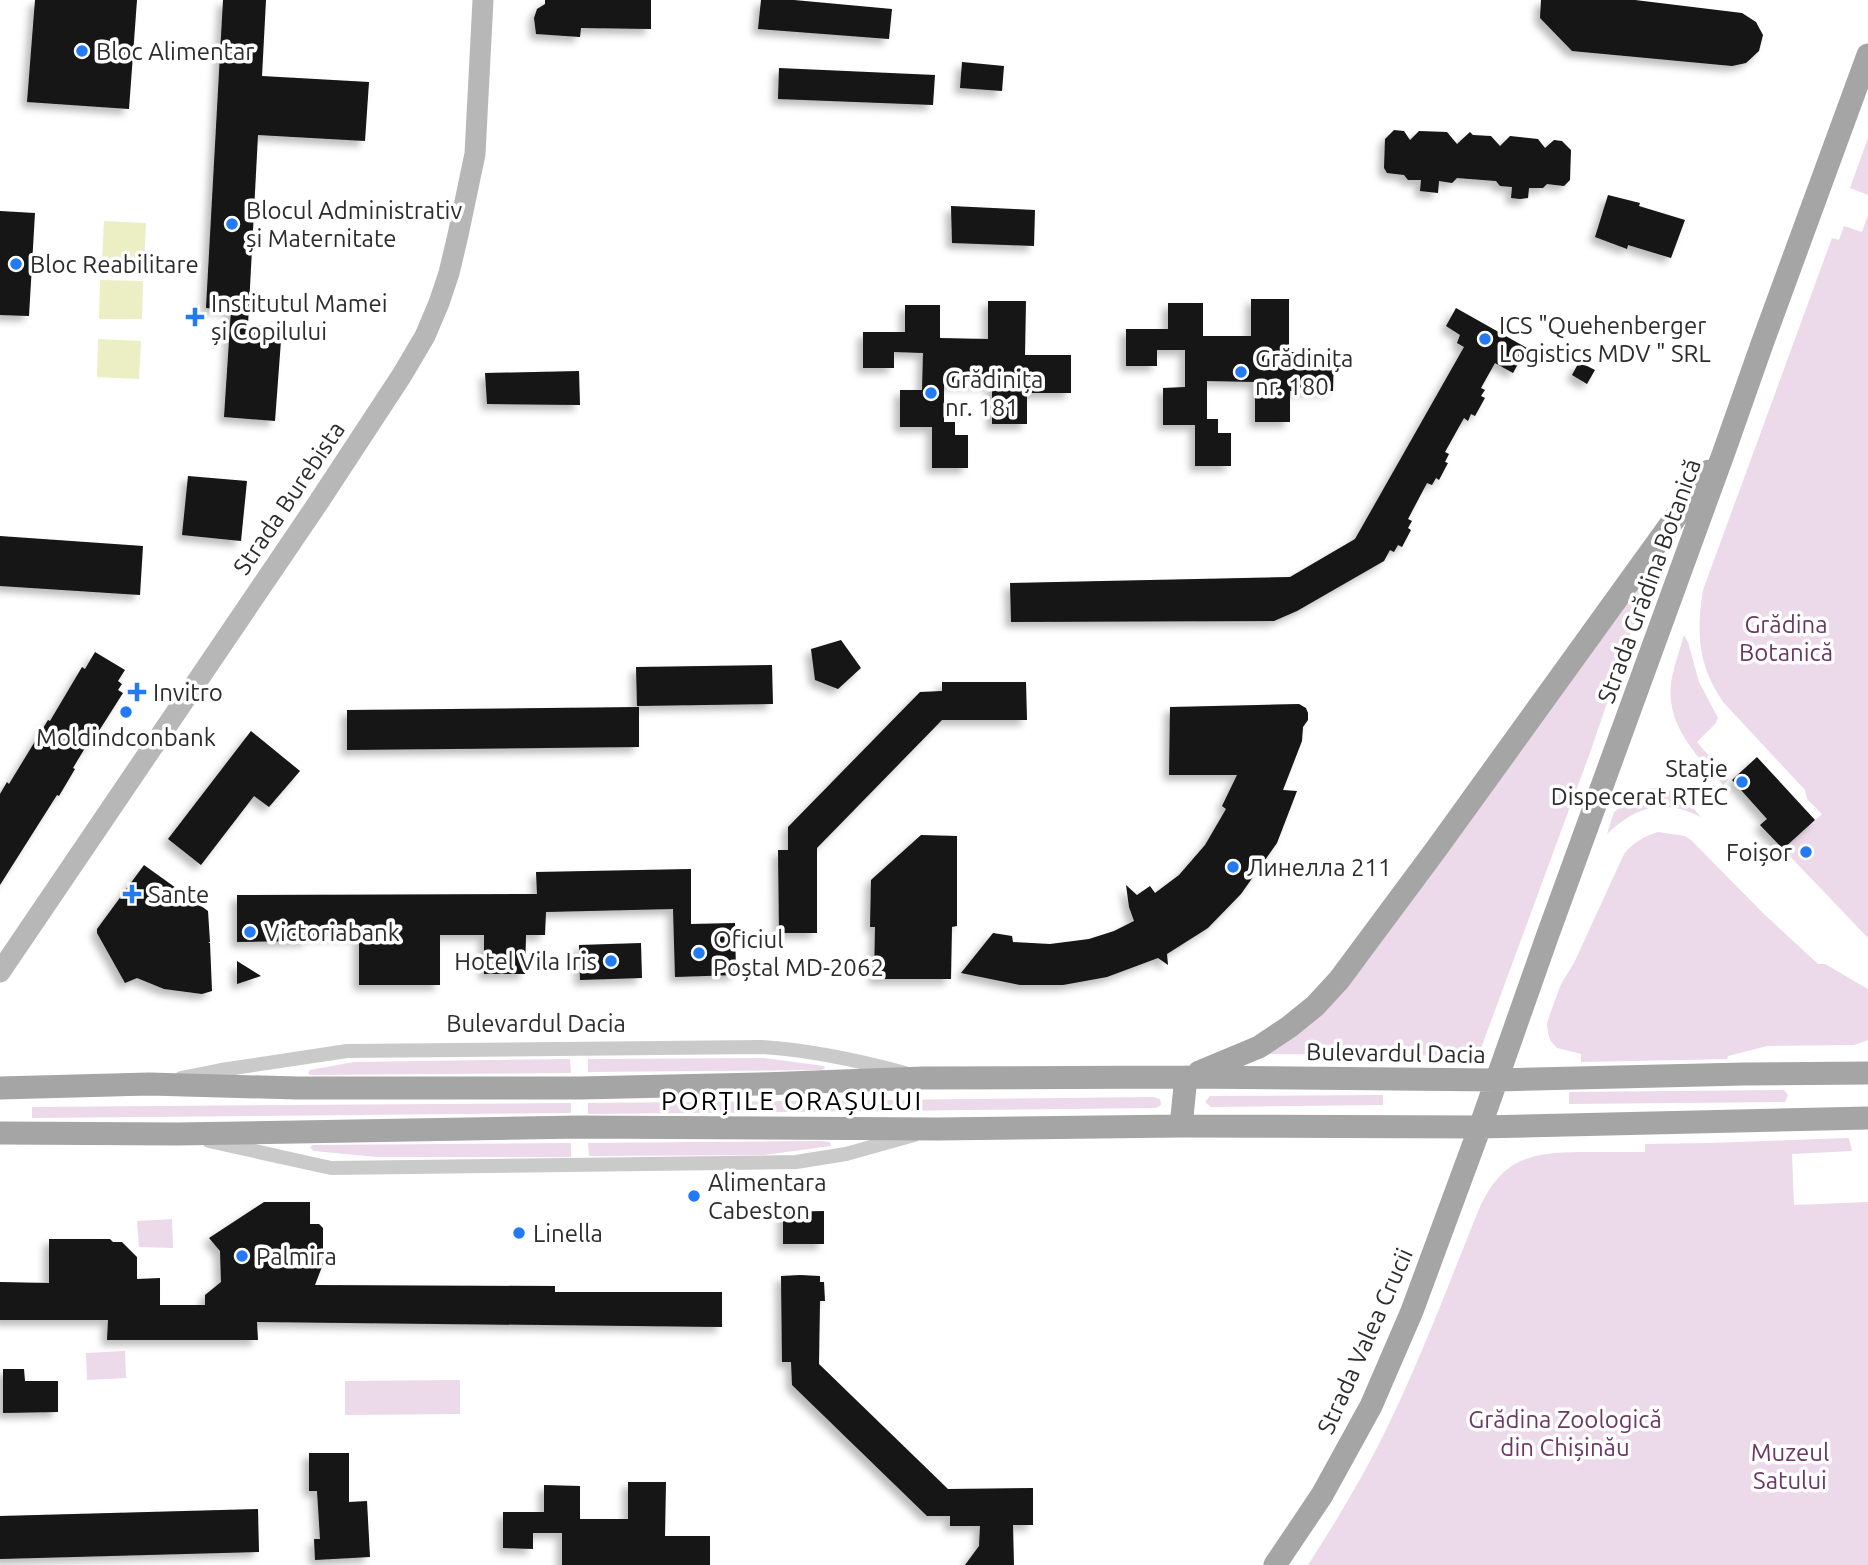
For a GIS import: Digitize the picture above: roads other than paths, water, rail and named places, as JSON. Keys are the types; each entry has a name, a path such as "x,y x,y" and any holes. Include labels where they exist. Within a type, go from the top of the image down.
{"main road":[{"name":"Strada Burebista","path":"0,972 318,503 397,383 425,335 449,273 475,154 482,0"},
{"name":"Strada Grădina Botanică","path":"1480,1126 1868,55"},
{"path":"1181,1126 1186,1077 1259,1047 1315,1006 1339,980 1725,449"},
{"name":"Bulevardul Dacia","path":"0,1088 149,1084 297,1088 580,1088 923,1078 1497,1080 1868,1073"},
{"path":"0,1133 177,1134 580,1126 938,1129 1480,1126 1868,1118"},
{"name":"Strada Valea Crucii","path":"1275,1565 1322,1495 1371,1406 1412,1311 1480,1126"}],"street":[{"name":"Bulevardul Dacia","path":"149,1084 220,1070 347,1051 592,1048 797,1049 855,1059 923,1078"},
{"path":"177,1134 331,1168 796,1162 846,1154 938,1129"}],"place":[{"name":"Bloc Alimentar","path":"82,51"},
{"name":"Blocul Administrativ și Maternitate","path":"232,224"},
{"name":"Bloc Reabilitare","path":"16,264"},
{"name":"Institutul Mamei și Copilului","path":"195,317"},
{"name":"ICS \"Quehenberger Logistics MDV \" SRL","path":"1485,339"},
{"name":"Grădinița nr. 180","path":"1241,372"},
{"name":"Grădinița nr. 181","path":"931,393"},
{"name":"Invitro","path":"137,692"},
{"name":"Moldindconbank","path":"126,712"},
{"name":"Stație Dispecerat RTEC","path":"1742,782"},
{"name":"Foișor","path":"1806,852"},
{"name":"Линелла 211","path":"1233,867"},
{"name":"Sante","path":"132,894"},
{"name":"Victoriabank","path":"250,932"},
{"name":"Oficiul Poștal MD-2062","path":"699,953"},
{"name":"Hotel Vila Iris","path":"611,961"},
{"name":"Alimentara Cabeston","path":"694,1196"},
{"name":"Linella","path":"519,1233"},
{"name":"Palmira","path":"242,1256"}],"district":[{"name":"PORȚILE ORAȘULUI","path":"792,1100"}],"park label":[{"name":"Grădina Botanică","path":"1786,638"},
{"name":"Grădina Zoologică din Chișinău","path":"1565,1433"},
{"name":"Muzeul Satului","path":"1790,1466"}]}
